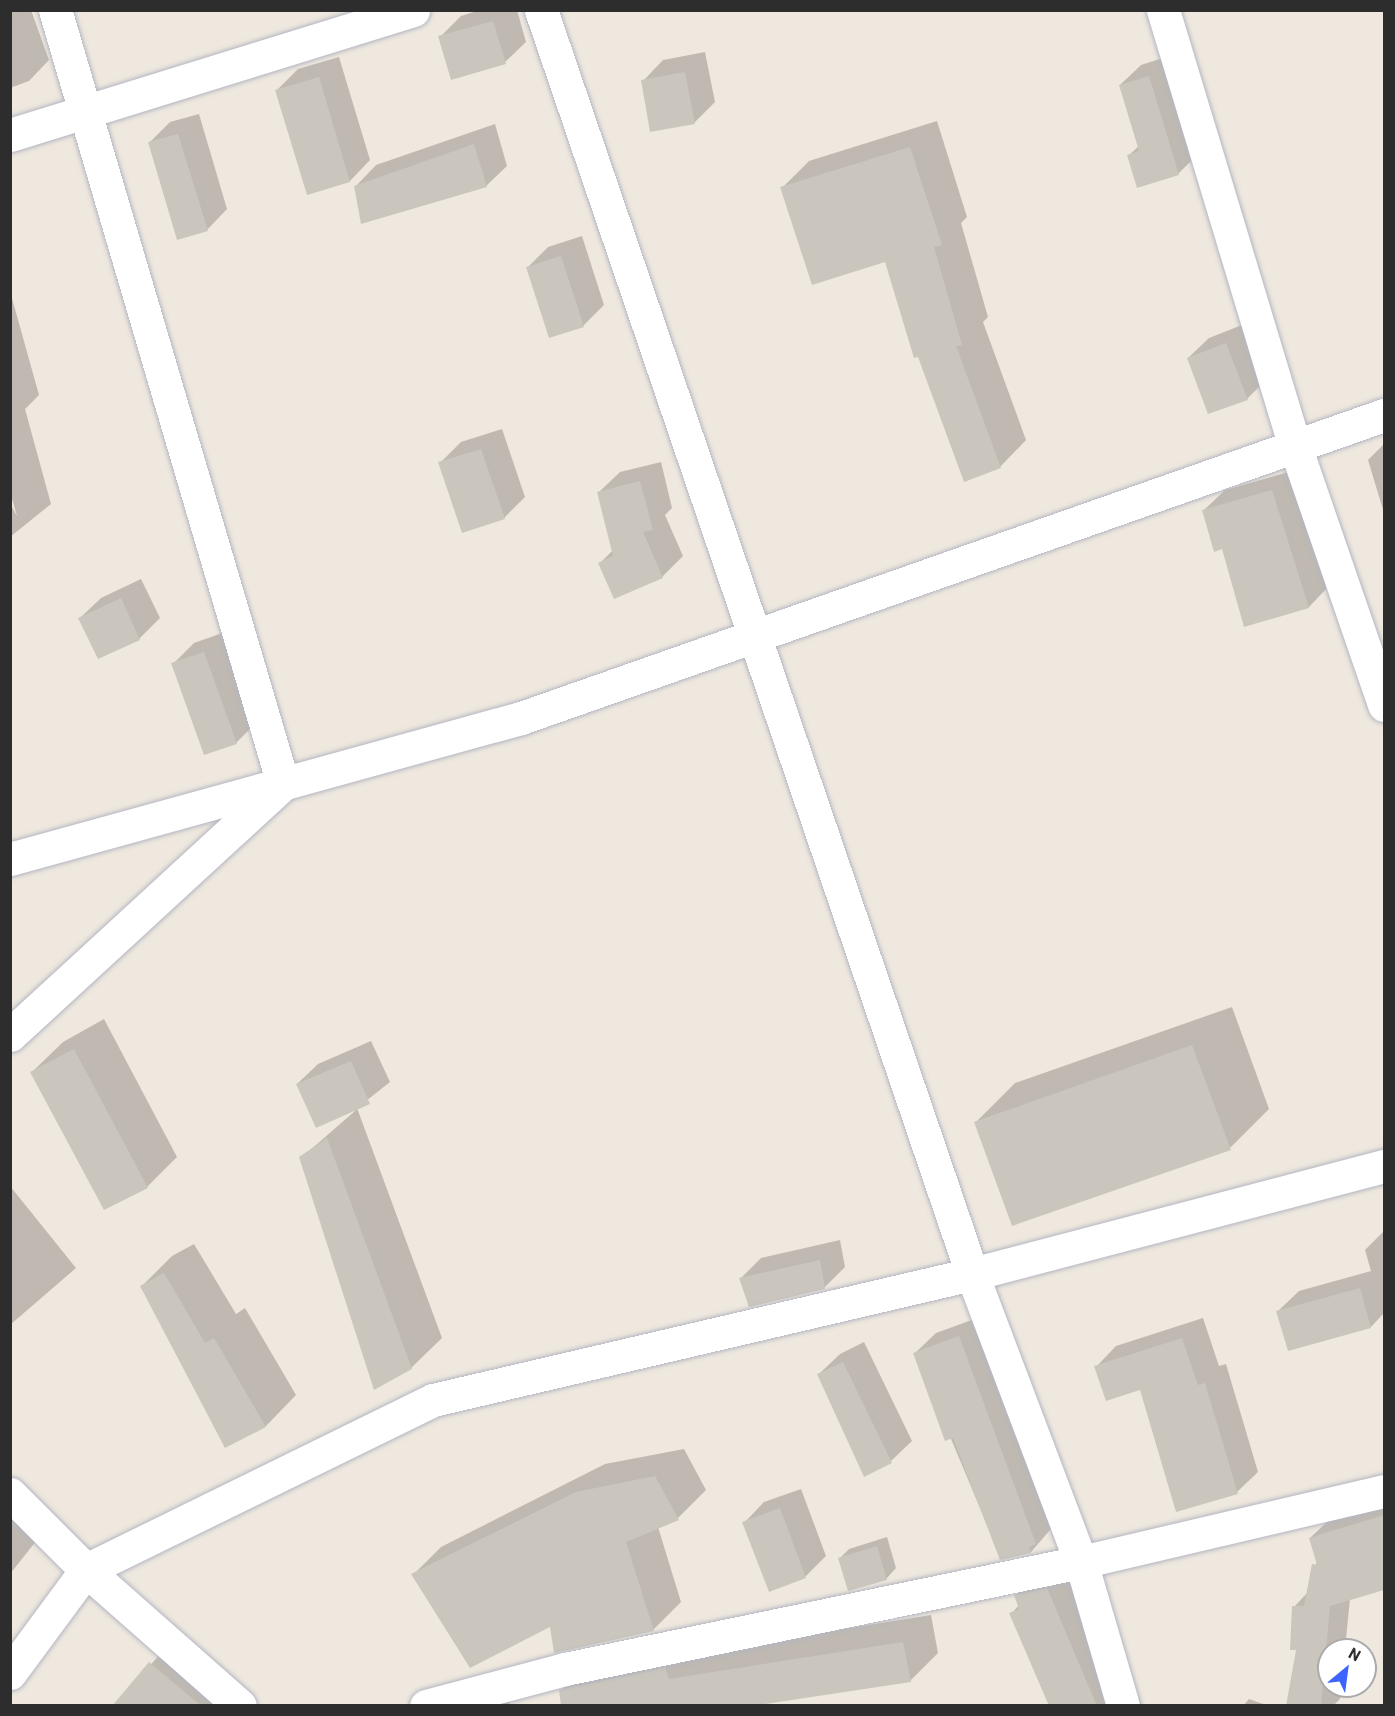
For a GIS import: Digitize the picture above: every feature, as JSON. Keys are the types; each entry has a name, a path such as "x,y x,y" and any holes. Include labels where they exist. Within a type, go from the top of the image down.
{"street":[{"path":"55,10 283,784"},
{"path":"10,135 413,10"},
{"path":"541,10 972,1274 1081,1562 1123,1706"},
{"path":"1162,10 1295,446 1384,705"},
{"path":"10,859 521,718 1384,415"},
{"path":"10,1035 283,784"},
{"path":"10,1673 86,1570 433,1400 972,1274 1384,1166"},
{"path":"426,1706 564,1669 1081,1562 1384,1491"},
{"path":"10,1494 86,1570 240,1706"}],"building":[{"path":"493,21 506,64 451,80 438,36"},
{"path":"685,72 695,124 650,132 641,80"},
{"path":"1149,76 1179,175 1137,188 1127,155 1139,151 1119,85"},
{"path":"319,77 350,182 307,195 275,90"},
{"path":"178,134 208,231 177,240 148,142"},
{"path":"474,144 487,187 361,224 354,186"},
{"path":"910,147 942,245 934,247 962,345 956,346 1001,468 964,482 918,357 914,358 885,262 812,285 780,187"},
{"path":"561,256 584,327 549,338 526,267"},
{"path":"1226,343 1248,400 1208,414 1187,358"},
{"path":"481,449 505,519 462,533 438,462"},
{"path":"640,481 653,530 643,532 663,578 614,599 598,563 613,556 597,492"},
{"path":"1272,490 1309,608 1244,627 1222,549 1214,552 1202,510"},
{"path":"121,598 140,640 98,659 78,618"},
{"path":"204,652 237,744 204,755 171,663"},
{"path":"1192,1045 1231,1150 1012,1226 974,1122"},
{"path":"74,1049 148,1188 104,1210 30,1072"},
{"path":"351,1061 370,1104 316,1128 296,1084"},
{"path":"327,1138 412,1369 374,1390 299,1157"},
{"path":"820,1260 825,1289 749,1307 739,1278"},
{"path":"164,1273 205,1343 214,1338 266,1427 225,1448 140,1286"},
{"path":"1360,1288 1371,1328 1288,1351 1276,1311"},
{"path":"959,1336 1036,1544 1029,1547 1031,1553 1000,1560 953,1438 945,1441 913,1353"},
{"path":"1182,1338 1198,1385 1205,1383 1238,1494 1176,1512 1140,1390 1106,1401 1094,1366"},
{"path":"843,1362 892,1463 864,1477 817,1374"},
{"path":"655,1476 679,1520 626,1542 654,1631 554,1653 550,1627 470,1668 411,1574 576,1492"},
{"path":"780,1508 806,1578 769,1592 742,1522"},
{"path":"1384,1515 1384,1590 1330,1606 1327,1638 1317,1638 1317,1698 1322,1698 1321,1706 1286,1706 1296,1650 1290,1650 1292,1606 1304,1606 1312,1564 1317,1565 1309,1538"},
{"path":"877,1546 887,1580 848,1591 838,1558"},
{"path":"1047,1588 1097,1706 1049,1706 1009,1613 1019,1609 1014,1595"},
{"path":"903,1642 911,1682 752,1706 561,1706 559,1690 665,1667 669,1679"},
{"path":"149,1662 201,1706 112,1706"}]}
